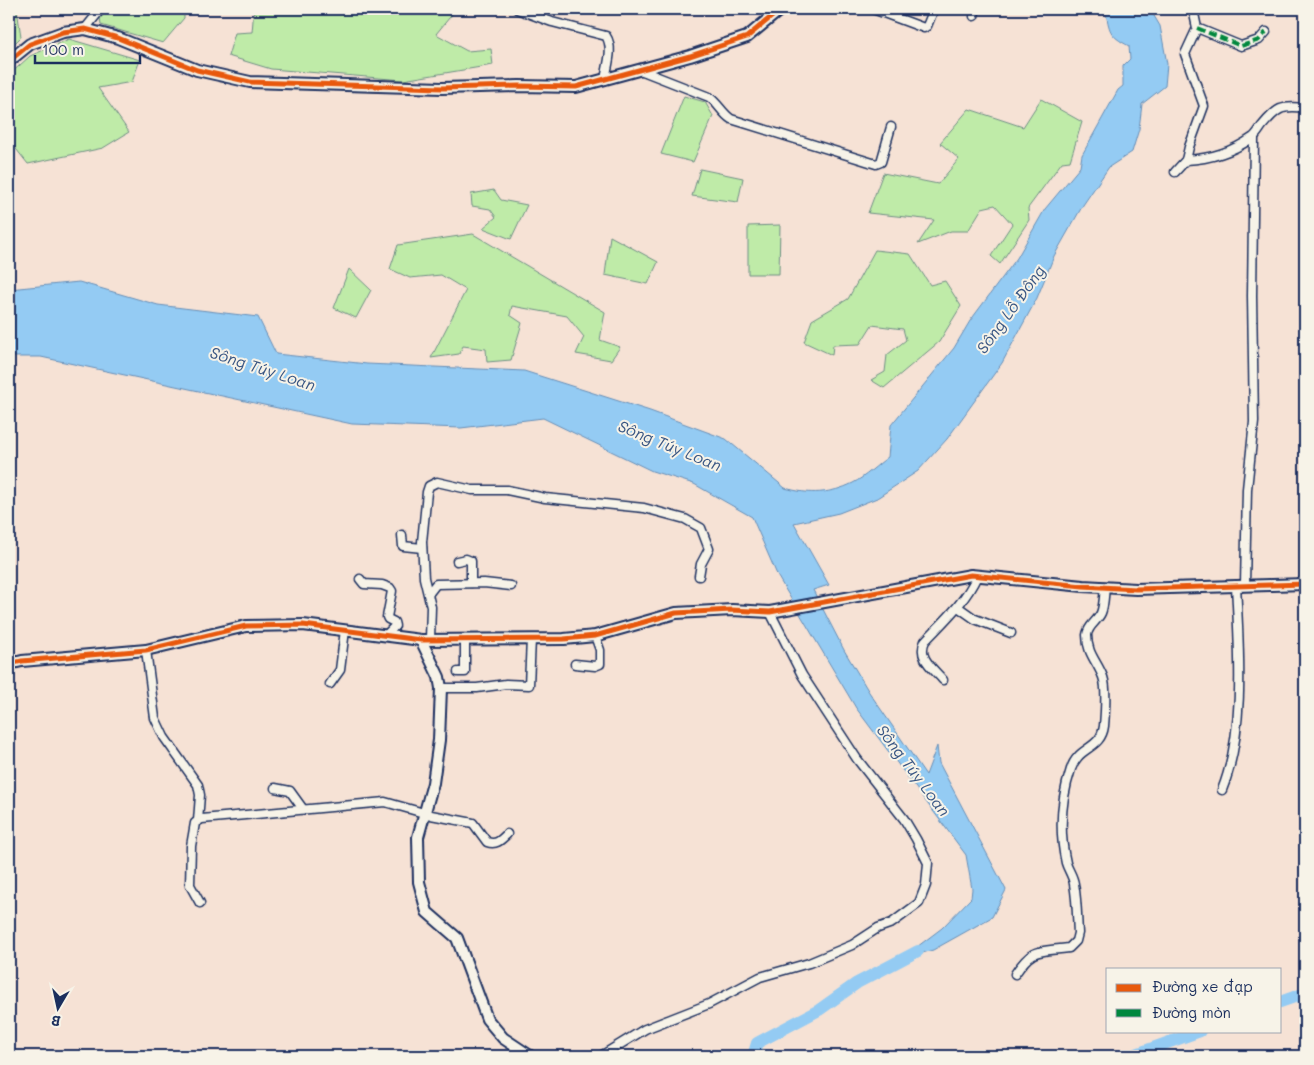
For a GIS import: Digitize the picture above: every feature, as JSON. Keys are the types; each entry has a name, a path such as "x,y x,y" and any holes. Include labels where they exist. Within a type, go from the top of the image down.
{"street":[{"path":"85,29 101,9"},
{"path":"517,9 552,22 606,36 610,42 610,54 605,80"},
{"path":"9,61 30,44 63,32 85,29 118,38 197,70 250,82 442,88 576,87 640,70 746,37 781,9"},
{"path":"877,10 924,28 928,24 934,9"},
{"path":"1176,172 1186,160 1204,106 1185,54 1197,28 1193,9"},
{"path":"1197,28 1242,46 1257,41 1266,32"},
{"path":"640,70 709,97 731,119 876,164 881,162 891,126"},
{"path":"1186,160 1215,156 1254,138 1280,108 1287,106 1305,108"},
{"path":"1222,790 1227,775 1237,714 1241,585 1247,489 1254,422 1252,296 1254,138"},
{"path":"530,1056 503,1038 487,1020 457,938 427,912 419,882 418,837 433,783 439,740 441,688 425,639 432,614 424,578 422,548 429,486 437,482 472,490 507,490 545,498 644,508 684,519 700,528 709,548 701,564 699,576"},
{"path":"402,534 403,546 422,548"},
{"path":"456,561 471,560 471,583"},
{"path":"9,664 22,661 146,650 246,626 303,625 425,639 564,639 595,636 676,613 732,610 770,612 971,575 1136,589 1305,584"},
{"path":"943,680 925,660 922,654 923,645 958,607 968,594 977,576"},
{"path":"360,579 364,584 382,585 390,588 392,591 387,618 394,622 395,626 386,635"},
{"path":"428,593 436,584 484,582 511,586"},
{"path":"1015,974 1032,953 1069,948 1076,941 1078,933 1074,884 1067,865 1061,830 1062,815 1068,782 1075,760 1081,752 1096,744 1103,732 1105,684 1090,654 1088,635 1090,627 1100,615 1105,587"},
{"path":"958,607 975,619 1011,633"},
{"path":"601,1056 645,1029 709,1004 760,977 809,963 852,945 878,928 892,923 919,903 926,885 928,863 916,839 904,819 856,759 802,675 770,612"},
{"path":"330,684 340,670 345,630"},
{"path":"575,664 602,666 600,650 595,636"},
{"path":"458,672 465,672 465,638"},
{"path":"441,688 477,688 506,684 529,685 531,639"},
{"path":"146,650 155,718 164,737 198,785 200,795 198,821 195,823 191,846 190,885 200,903"},
{"path":"275,788 290,791 303,809"},
{"path":"198,821 385,802 431,815 475,823 487,842 490,843 499,842 507,834"}],"green space":[{"path":"9,9 17,9 21,37 9,49"},
{"path":"99,9 184,9 184,18 163,43 101,25"},
{"path":"254,9 448,9 454,12 436,34 467,51 491,49 493,65 403,80 271,69 228,56 235,33 252,32"},
{"path":"69,39 140,60 132,82 98,88 129,132 103,148 28,164 9,140 9,75 30,56"},
{"path":"684,96 705,102 713,116 693,162 661,154"},
{"path":"1041,99 1082,122 1070,161 1062,162 1028,208 1029,220 1000,264 991,256 1012,224 995,205 982,208 968,231 951,231 918,244 934,220 868,213 883,173 938,184 959,159 940,143 969,109 1023,127"},
{"path":"700,169 743,178 738,202 692,196"},
{"path":"494,190 501,200 527,205 511,239 483,228 496,217 490,209 472,206 471,194"},
{"path":"780,225 779,274 748,274 748,226"},
{"path":"473,234 605,312 600,340 620,347 611,360 576,354 584,337 567,316 512,306 510,315 522,323 511,360 487,362 486,349 463,346 459,354 431,358 466,290 441,275 410,278 390,269 398,245"},
{"path":"610,236 658,262 648,284 605,275"},
{"path":"875,250 910,254 930,285 945,281 961,306 939,342 884,388 871,380 885,372 887,355 906,340 903,329 872,325 860,344 833,345 832,355 804,342 812,320 848,299"},
{"path":"349,269 371,290 356,318 334,308"}],"water":[{"name":"Sông Lỗ Đông","path":"1105,9 1150,9 1160,26 1167,64 1165,86 1142,104 1139,129 1132,152 1109,167 1083,205 1054,256 1037,298 1002,363 947,439 918,471 877,498 839,513 794,523 829,585 813,590 844,650 869,692 926,775 937,746 939,763 1006,890 992,917 933,950 901,959 942,928 971,898 972,889 966,855 856,708 778,577 752,517 694,484 652,471 543,418 461,428 352,424 41,357 9,357 9,289 79,282 158,305 258,317 276,354 367,364 524,371 650,411 726,439 785,488 803,492 820,492 845,487 888,457 891,425 954,348 970,321 1017,258 1045,209 1080,167 1082,155 1118,90 1123,86 1123,66 1130,59 1129,46 1117,39 1111,32"}],"waterway":[{"name":"Sông Túy Loan","path":"753,1056 757,1043 819,1010 857,983 918,951"},
{"name":"Sông Túy Loan","path":"1282,1001 1305,995"},
{"name":"Sông Túy Loan","path":"1131,1056 1197,1032"}],"marked path":[{"path":"1197,28 1241,46 1259,40 1266,32"}],"cycle path":[{"path":"9,61 30,44 63,32 85,29 118,38 197,70 250,82 442,88 576,87 690,56 747,37 781,9"},
{"path":"9,664 22,661 146,650 246,626 303,625 421,640 564,639 595,636 676,613 732,610 770,612 971,575 1136,589 1305,584"}]}
